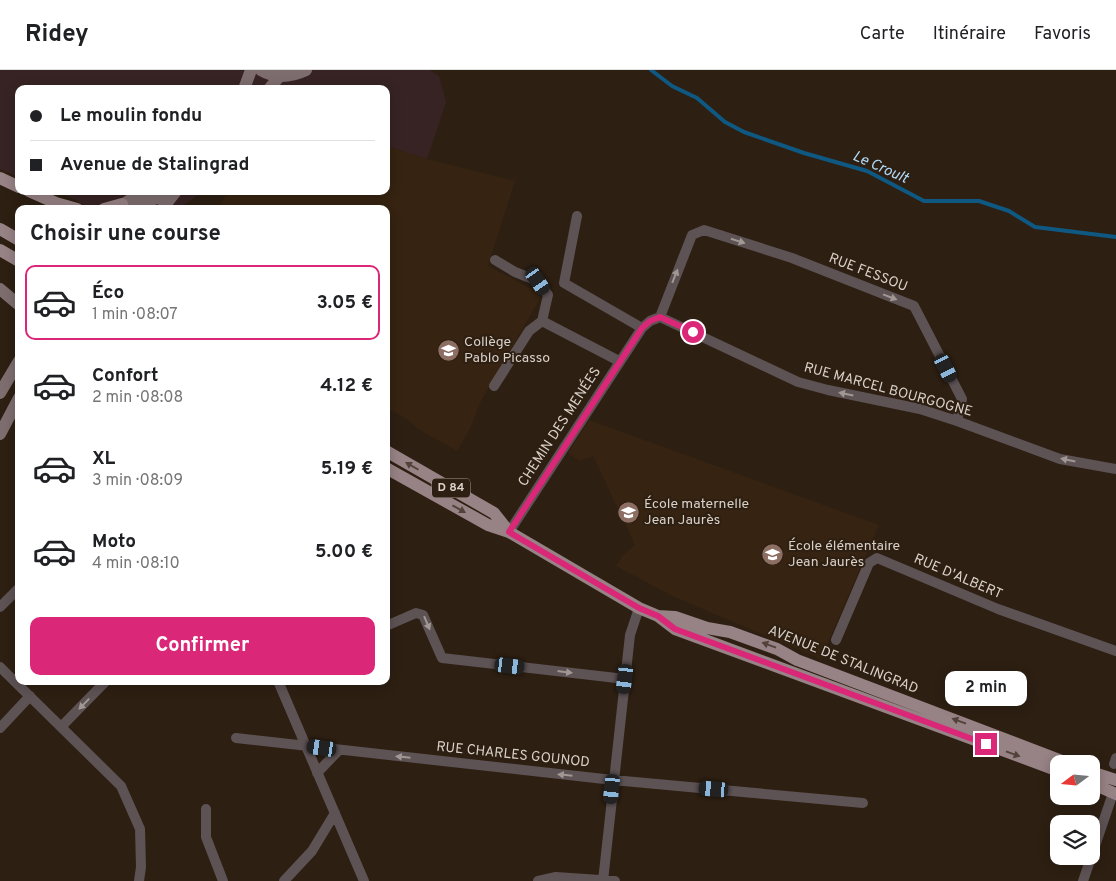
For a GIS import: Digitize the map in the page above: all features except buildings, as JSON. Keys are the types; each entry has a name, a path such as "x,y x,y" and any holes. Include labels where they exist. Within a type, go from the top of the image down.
{"main road":[{"path":"245,85 251,70"},
{"path":"261,70 279,77 293,76 306,70"},
{"path":"272,85 279,77"},
{"path":"0,178 15,184"},
{"path":"38,195 63,205"},
{"path":"121,205 137,195"},
{"path":"143,205 165,195"},
{"path":"165,205 173,195"},
{"path":"0,229 15,238"},
{"path":"0,250 15,259"},
{"path":"0,289 15,302"},
{"path":"0,393 15,368"},
{"path":"0,434 15,406"},
{"name":"AVENUE DE STALINGRAD","path":"390,453 494,513 509,532"},
{"name":"AVENUE DE STALINGRAD","path":"390,470 488,525 509,532 639,608 658,616 675,629 1050,768"},
{"name":"AVENUE DE STALINGRAD","path":"658,616 675,617 707,628 730,632 777,648 797,660 1050,756"},
{"path":"1100,778 1115,789"},
{"path":"1100,785 1115,789"}],"street":[{"path":"577,216 564,283 642,328"},
{"name":"RUE FESSOU","path":"660,317 692,235 704,230 792,258 914,306 962,399 957,420"},
{"path":"494,386 528,331 542,322 548,296 538,281 515,272 495,260"},
{"name":"CHEMIN DES MENÉES","path":"509,532 642,328 650,321 660,317"},
{"name":"RUE MARCEL BOURGOGNE","path":"660,317 798,382 920,409 957,420 1060,458 1116,469"},
{"path":"542,322 619,361"},
{"name":"RUE D'ALBERT","path":"836,640 869,563 876,558 998,609 1116,652"},
{"path":"0,607 15,592"},
{"path":"603,880 631,631 639,608"},
{"path":"390,624 416,613 424,614 442,658 625,679"},
{"path":"0,667 15,682"},
{"path":"19,685 120,786 140,829 141,867 139,881"},
{"path":"61,727 102,685"},
{"path":"280,685 364,881"},
{"path":"0,728 30,696"},
{"name":"RUE CHARLES GOUNOD","path":"236,738 614,780 863,803"},
{"path":"317,773 339,750"},
{"path":"1083,881 1115,789"},
{"path":"206,809 206,838 223,881"},
{"path":"284,881 312,850 335,813"},
{"path":"538,881 556,877 615,881"}],"shaded area":[{"path":"0,70 430,70 439,76 446,102 427,159 390,147 390,85 15,85 15,175 0,169"},
{"name":"Collège Pablo Picasso","path":"390,147 427,159 515,181 488,266 534,290 541,297 480,403 471,427 457,451 418,429 407,419 390,409 390,205 221,205 225,195 390,195"},
{"path":"64,195 198,195 184,205 80,205 76,200"},
{"path":"589,420 879,525 821,659 672,596 616,566 623,555 635,545 593,456 580,461 568,453"}],"waterway":[{"name":"Le Croult","path":"651,70 672,86 697,98 725,122 744,132 804,153 867,171 924,201 979,201 1009,211 1035,227 1116,237"}],"place":[{"name":"Collège Pablo Picasso","path":"448,350"},
{"name":"École maternelle Jean Jaurès","path":"628,512"},
{"name":"École élémentaire Jean Jaurès","path":"772,554"}],"route":[{"path":"693,332 660,317 650,321 642,328 509,532 639,608 658,616 675,629 986,744"}]}
